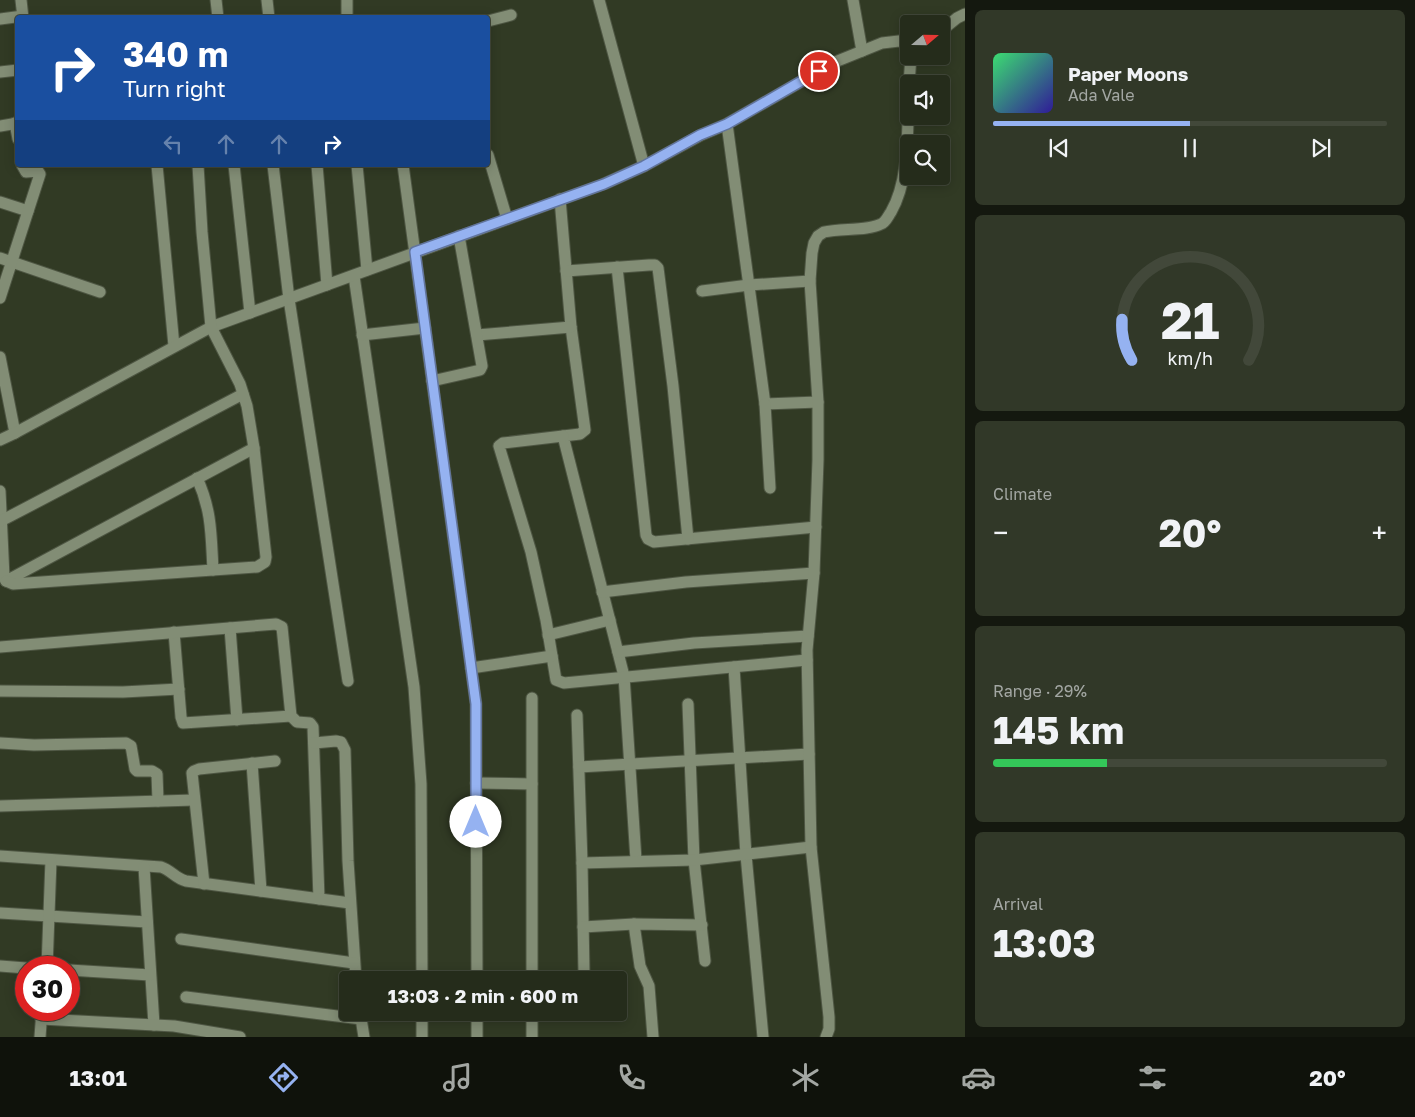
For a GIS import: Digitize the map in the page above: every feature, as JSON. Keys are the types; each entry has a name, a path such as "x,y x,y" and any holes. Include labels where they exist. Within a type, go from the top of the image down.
{"street":[{"path":"21,0 23,15"},
{"path":"216,0 218,15"},
{"path":"267,0 269,15"},
{"path":"346,0 347,15"},
{"path":"598,0 644,166"},
{"path":"853,0 862,51"},
{"path":"950,24 965,14"},
{"path":"490,20 511,15"},
{"path":"0,20 15,18"},
{"path":"0,440 15,434 211,327 604,184 644,166 700,135 727,124 834,62 882,43 900,41"},
{"path":"0,72 15,70"},
{"path":"0,126 15,123"},
{"path":"727,124 765,404 770,488"},
{"path":"826,1037 829,1029 829,1017 811,847 807,660 814,573 818,460 818,402 810,281 812,253 818,236 831,230 880,224 886,220 896,202 904,179 907,125"},
{"path":"490,162 506,219"},
{"path":"0,298 40,174 38,171 26,172 22,167"},
{"path":"158,167 174,346"},
{"path":"6,582 13,584 257,567 265,562 254,448 243,394 211,327 198,167"},
{"path":"234,167 250,313"},
{"path":"273,167 289,299 348,681"},
{"path":"317,167 326,285"},
{"path":"357,167 367,270"},
{"path":"402,167 476,704 477,971"},
{"path":"560,199 570,327 585,430 580,434 503,443 500,446 531,552 556,680 559,682 807,660"},
{"path":"0,202 28,211"},
{"path":"432,381 480,370 482,362 459,236"},
{"path":"0,258 100,292"},
{"path":"566,271 655,265 660,272 688,539"},
{"path":"618,268 646,536 648,539 654,542 816,527"},
{"path":"354,276 414,687 421,784 422,971"},
{"path":"702,291 749,285 810,281"},
{"path":"477,335 570,327"},
{"path":"362,335 425,328"},
{"path":"0,358 15,434"},
{"path":"1,521 243,394"},
{"path":"765,404 818,402"},
{"path":"563,436 624,676 636,860"},
{"path":"6,582 254,448"},
{"path":"196,478 204,493 210,518 213,570"},
{"path":"0,491 4,577 6,582"},
{"path":"602,592 686,582 814,573"},
{"path":"548,634 610,620"},
{"path":"0,647 276,624 282,626 291,716 297,722 312,725 318,899"},
{"path":"230,628 237,720"},
{"path":"174,632 183,723 291,716"},
{"path":"618,652 694,643 808,636"},
{"path":"471,668 552,656"},
{"path":"734,666 746,855 763,1037"},
{"path":"0,691 114,692 179,689"},
{"path":"532,698 532,971"},
{"path":"688,704 694,860 705,961"},
{"path":"577,715 584,971"},
{"path":"314,743 336,741 344,744 350,903 355,971"},
{"path":"0,743 34,745 126,742 131,746 135,769 137,771 152,771 157,774 158,801"},
{"path":"579,767 809,754"},
{"path":"204,884 192,774 194,771 275,761"},
{"path":"252,763 261,891"},
{"path":"476,783 532,784"},
{"path":"0,806 194,800"},
{"path":"582,863 636,860 694,860 811,847"},
{"path":"0,856 167,869 180,880 350,903"},
{"path":"48,956 51,860"},
{"path":"144,866 154,1025"},
{"path":"0,913 147,922"},
{"path":"583,927 634,924 702,925"},
{"path":"634,924 640,966 649,986 653,1037"},
{"path":"182,939 354,963"},
{"path":"0,966 15,967"},
{"path":"80,971 150,975"},
{"path":"186,997 339,1014"},
{"path":"80,1018 188,1027 240,1037"},
{"path":"40,1037 41,1021"},
{"path":"362,1021 364,1037"},
{"path":"422,1021 422,1037"},
{"path":"477,1021 477,1037"},
{"path":"532,1021 532,1037"}],"route":[{"path":"476,822 476,704 415,252 604,184 644,166 700,135 727,124 819,71"}]}
